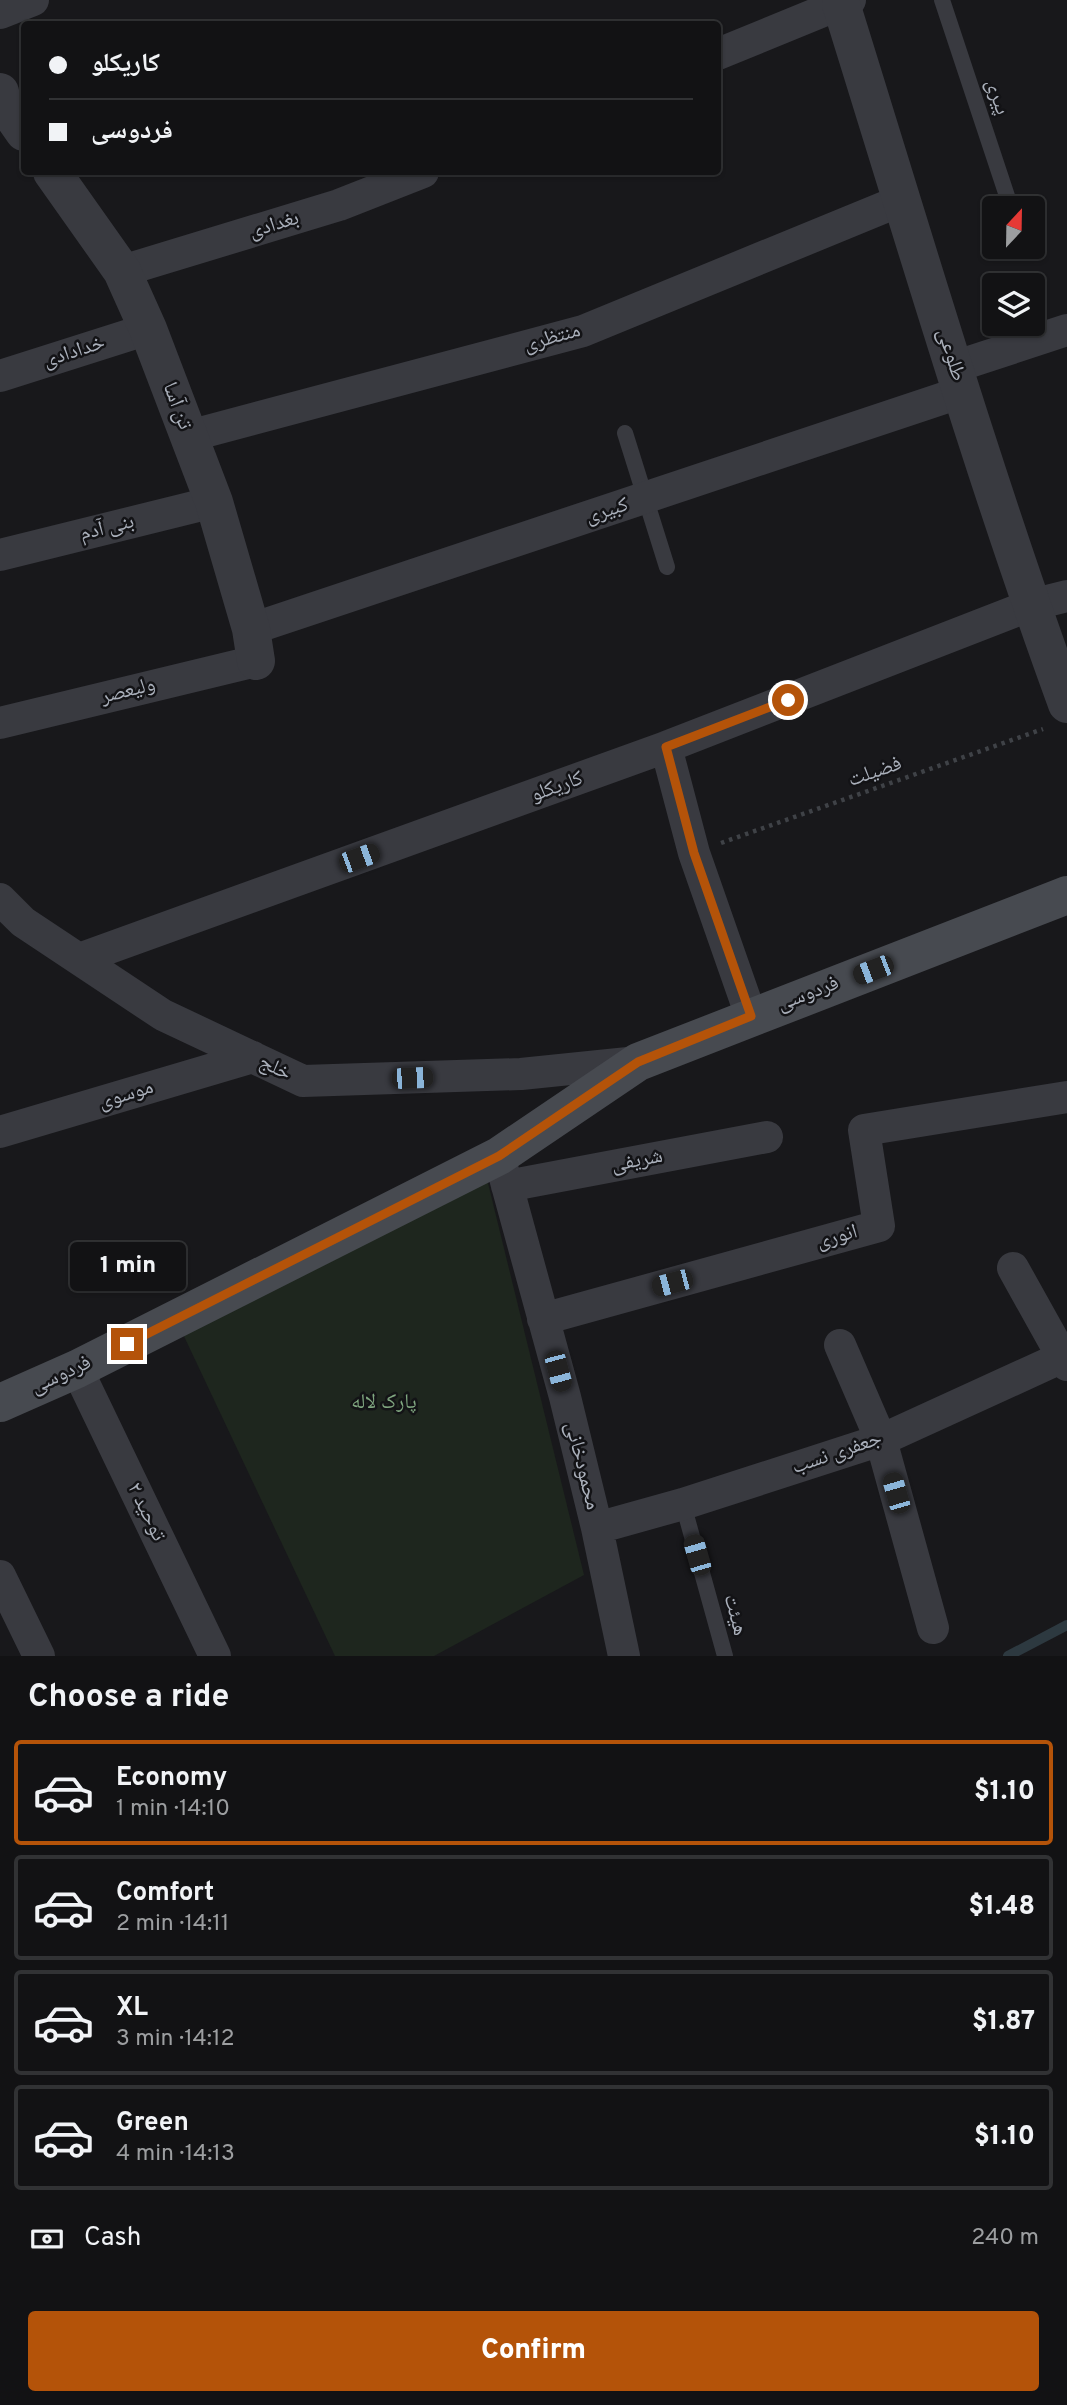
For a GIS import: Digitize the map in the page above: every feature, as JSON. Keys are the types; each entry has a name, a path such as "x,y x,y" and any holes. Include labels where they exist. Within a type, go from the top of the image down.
{"main road":[{"name":"فردوسی","path":"0,1403 503,1171 638,1062 1067,895"}],"street":[{"path":"0,13 33,0"},
{"path":"721,53 846,2"},
{"name":"طلوعی","path":"846,2 902,200 958,380 1049,601 1061,715"},
{"path":"1,98 21,128"},
{"name":"تن آسا","path":"54,175 122,271 148,329 214,502 254,645"},
{"name":"بغدادی","path":"122,271 339,205 415,175"},
{"name":"منتظری","path":"189,436 583,331 902,200"},
{"name":"خدادادی","path":"0,376 148,329"},
{"name":"کبیری","path":"254,645 958,380 1067,330"},
{"name":"بنی آدم","path":"0,555 214,502"},
{"name":"کاریکلو","path":"79,959 666,747 1049,601"},
{"name":"ولیعصر","path":"0,723 254,645"},
{"path":"666,747 694,853 751,1016"},
{"name":"خلج","path":"0,899 12,925 79,959 163,1015 303,1081 521,1074 638,1062"},
{"name":"موسوی","path":"0,1132 253,1057"},
{"name":"انوری","path":"543,1319 879,1226 864,1130 1067,1097"},
{"name":"شریفی","path":"503,1171 767,1137"},
{"name":"محمودخانی","path":"503,1171 597,1528 624,1656"},
{"path":"1013,1268 1066,1359"},
{"path":"840,1345 881,1440 933,1628"},
{"name":"جعفری نسب","path":"597,1528 683,1504 881,1440 1066,1359"},
{"name":"توحید ۲","path":"77,1369 215,1656"},
{"path":"0,1576 39,1656"}],"lane":[{"name":"پیری","path":"942,0 1007,196"},
{"path":"625,433 667,567"},
{"name":"هیئت","path":"683,1504 725,1656"}],"path":[{"name":"فضیلت","path":"694,853 1061,715"}],"green space":[{"name":"پارک لاله","path":"486,1175 584,1575 434,1656 335,1656 182,1332"}],"waterway":[{"path":"1008,1656 1067,1625"}],"route":[{"path":"127,1344 499,1156 638,1062 751,1016 694,853 666,747 788,700"}]}
